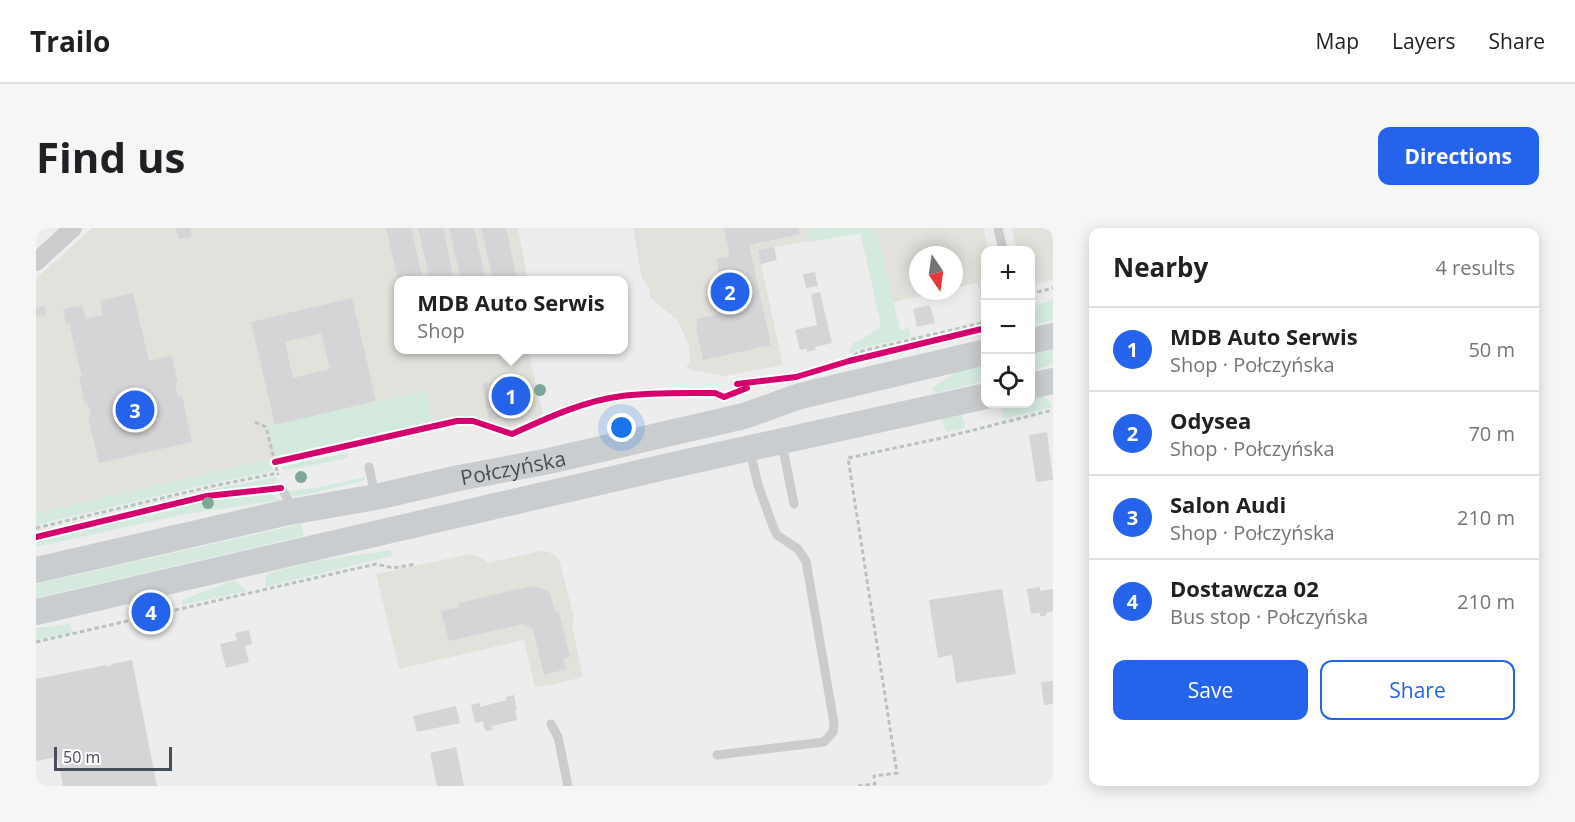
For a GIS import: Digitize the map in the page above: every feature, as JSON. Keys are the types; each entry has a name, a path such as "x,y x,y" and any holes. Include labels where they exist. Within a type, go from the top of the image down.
{"main road":[{"path":"1035,340 1053,336"},
{"name":"Połczyńska","path":"36,570 296,511 549,461 744,416 800,396 981,353"},
{"path":"1035,385 1053,381"},
{"name":"Połczyńska","path":"36,612 749,448 981,397"}],"street":[{"path":"36,262 73,228"}],"lane":[{"path":"998,228 1002,246"},
{"path":"781,441 794,504"},
{"path":"717,755 824,742 833,732 834,723 806,561 798,549 777,535 758,485 749,448"},
{"path":"369,467 376,497"},
{"path":"281,488 296,511"},
{"path":"551,724 558,737 568,786"}],"path":[{"path":"1035,293 1053,288"},
{"path":"849,360 858,352 981,323"},
{"path":"849,360 981,329"},
{"path":"745,385 765,381"},
{"path":"858,786 875,784 874,776 897,773 848,458 942,438 1053,410"},
{"path":"36,528 278,473 266,427 255,422"},
{"path":"36,642 376,564 393,568 416,564"}],"shaded area":[{"path":"92,228 518,228 527,276 394,276 394,354 529,354 543,414 511,427 471,416 427,423 36,513 36,279"},
{"path":"633,228 983,228 987,246 981,246 981,297 978,283 963,286 963,246 909,246 909,299 877,306 860,232 758,250 783,365 724,376 686,367 690,363 689,345 677,320 651,298 649,287 642,278"},
{"path":"1012,228 1053,228 1053,280 1035,284 1035,246 1016,246"},
{"path":"541,551 549,552 559,559 574,617 572,626 583,677 535,687 524,640 399,669 376,574 470,554 488,563"}],"green space":[{"path":"807,228 876,231 900,330 909,328 911,337 858,349 851,354 849,349 852,348 853,343 860,341 881,326 861,233 809,242"},
{"path":"1053,300 1053,320 1035,324 1035,306"},
{"path":"1053,350 1053,364 1035,370 1035,354"},
{"path":"981,367 981,382 935,393 932,388 956,372"},
{"path":"427,390 431,420 427,423 276,458 268,426"},
{"path":"1035,395 1047,399 1053,407 1004,419 1001,408 1035,408"},
{"path":"960,414 965,428 946,432 941,417"},
{"path":"347,453 348,458 281,470 284,466"},
{"path":"270,459 273,469 271,472 214,483 36,525 36,513"},
{"path":"276,477 278,486 209,493 36,534 36,531 212,489"},
{"path":"365,477 364,481 295,497 286,491 315,488"},
{"path":"269,493 281,500 181,515 36,547 36,541 200,502"},
{"path":"301,524 304,536 36,598 36,584"},
{"path":"391,550 392,556 265,587 266,576 269,573 316,561"},
{"path":"234,580 247,591 183,605 182,600"},
{"path":"70,624 73,632 36,640 36,628"}],"building":[{"path":"176,228 190,228 192,237 179,239"},
{"path":"386,228 411,228 422,276 397,276"},
{"path":"418,228 443,228 453,276 429,276"},
{"path":"449,228 474,228 485,276 460,276"},
{"path":"481,228 506,228 516,276 492,276"},
{"path":"724,228 798,228 800,234 749,245 771,345 703,360 696,319 728,312 716,259 728,257 729,250"},
{"path":"774,247 777,260 761,264 758,250"},
{"path":"815,272 818,286 806,288 803,274"},
{"path":"820,292 832,343 815,347 816,350 807,352 807,349 800,350 795,330 817,325 811,294"},
{"path":"133,293 149,361 172,356 178,382 175,383 178,396 182,395 192,442 99,463 88,417 91,416 88,403 85,404 79,378 82,377 69,323 66,324 63,309 82,305 86,319 103,315 100,301"},
{"path":"352,298 376,401 275,425 251,322","holes":["321,333 330,369 293,378 285,342"]},
{"path":"930,305 935,323 917,327 913,309"},
{"path":"44,306 46,315 36,316 36,308"},
{"path":"518,376 526,412 489,420 482,384"},
{"path":"1047,432 1053,480 1036,482 1029,435"},
{"path":"532,586 549,591 556,613 559,612 570,657 563,659 566,669 544,675 533,629 523,624 449,641 441,611 459,607 458,603"},
{"path":"1040,587 1040,591 1053,589 1053,611 1046,613 1046,616 1040,616 1040,613 1031,614 1027,589"},
{"path":"1002,589 1016,674 956,683 952,655 938,658 929,600"},
{"path":"249,630 252,644 245,646 249,662 226,668 220,644 237,640 235,633"},
{"path":"132,660 157,786 63,786 57,757 36,761 36,679 107,665 107,667"},
{"path":"1053,681 1053,704 1044,705 1041,682"},
{"path":"514,695 517,720 492,726 493,730 485,731 483,721 475,723 471,705 480,703 480,707 507,700 506,697"},
{"path":"456,706 460,723 417,732 413,716"},
{"path":"456,747 464,786 437,786 430,753"}],"cycle path":[{"path":"737,384 796,377 849,361 981,329"},
{"path":"275,462 457,421 473,421 512,434 565,411 608,398 668,393 715,393 724,397 747,388"},
{"path":"36,537 207,496 281,488"}],"place":[{"name":"Odysea","path":"730,292"},
{"name":"MDB Auto Serwis","path":"511,396"},
{"name":"Salon Audi","path":"135,410"},
{"name":"Dostawcza 02","path":"151,612"}]}
